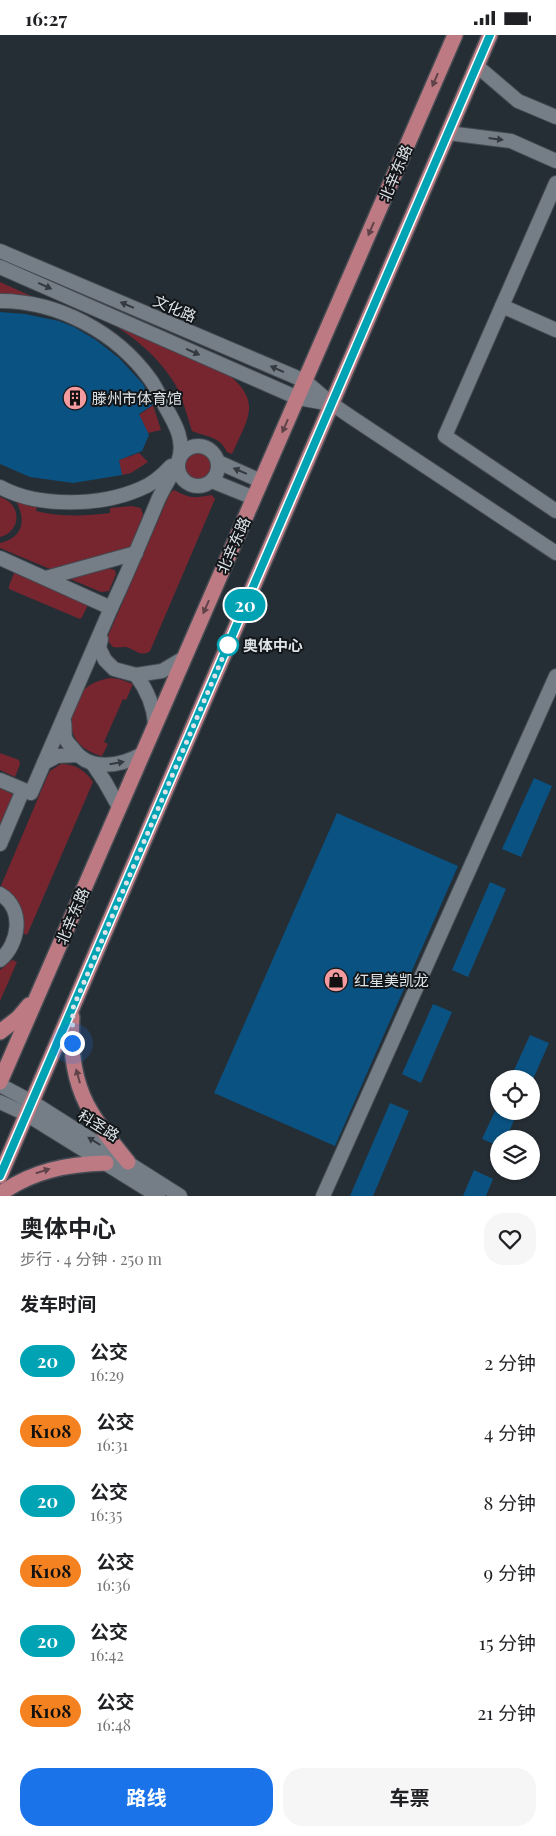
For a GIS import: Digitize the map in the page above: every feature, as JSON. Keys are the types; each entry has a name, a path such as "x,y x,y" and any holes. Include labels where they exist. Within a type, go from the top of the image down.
{"main road":[{"name":"北辛东路","path":"0,1084 455,35"},
{"path":"0,1176 490,35"},
{"path":"0,1031 18,1017 38,995"},
{"path":"73,1008 71,1031 73,1055 83,1093 90,1111 128,1163"},
{"path":"0,1194 29,1176 50,1169 106,1163"}],"street":[{"path":"477,66 518,101 556,117"},
{"path":"448,133 511,141 556,161"},
{"path":"556,183 445,436 556,511"},
{"name":"文化路","path":"0,251 305,381 332,404 556,553"},
{"name":"文化路","path":"0,267 298,398 332,404"},
{"path":"0,301 28,304 58,311 94,327 133,359 152,381 181,437 177,469 179,475 188,485"},
{"path":"502,306 556,330"},
{"path":"159,498 174,483 201,487 212,481 218,469 216,456 211,450 181,437"},
{"path":"0,780 31,793 104,629 159,498 185,450 198,446"},
{"path":"0,487 28,497 58,503 119,497 142,489 160,478 179,459"},
{"path":"218,462 261,481"},
{"path":"212,481 254,498"},
{"path":"46,579 136,553"},
{"path":"0,558 112,609"},
{"path":"104,629 100,651 105,660 114,669"},
{"path":"76,692 90,674 101,669 114,669 136,675 162,671 184,658"},
{"path":"136,675 142,683 154,709 155,724"},
{"path":"324,1196 556,675"},
{"path":"64,718 65,739 78,755 93,764 119,807"},
{"path":"93,764 110,764 132,760 142,754"},
{"path":"44,763 57,756 78,755"},
{"path":"0,844 22,790"},
{"path":"0,894 11,905 16,916 17,930 15,941 7,954 0,960"},
{"name":"科圣路","path":"0,1084 29,1108 106,1163 158,1196"},
{"name":"科圣路","path":"0,1102 29,1108 128,1163 180,1196"}],"shaded area":[{"path":"0,282 51,305 0,300"},
{"path":"108,321 224,371 236,382 244,391 249,409 247,419 232,454 227,452 217,440 192,431 180,395 168,374 145,348"},
{"path":"153,405 161,430 148,433 139,415"},
{"path":"198,450 209,455 214,466 209,477 198,482 187,477 182,466 187,455"},
{"path":"139,453 148,462 131,473 122,475 119,460"},
{"path":"174,490 193,497 212,495 215,499 150,651 144,654 126,647 113,647 107,640 108,636 170,493"},
{"path":"0,497 12,505 16,517 12,529 0,537"},
{"path":"16,501 37,506 36,511 54,514 101,514 110,513 110,508 132,506 141,508 143,515 130,548 50,569 0,548 0,543 14,537 21,527 21,515"},
{"path":"107,568 115,570 116,574 109,591 101,592 70,579"},
{"path":"14,573 88,605 82,617 80,619 9,589"},
{"path":"110,678 133,684 126,700 123,699 104,742 108,744 102,756 85,749 79,744 72,730 71,722 82,692 92,684"},
{"path":"0,753 19,760 20,764 15,777 0,770"},
{"path":"61,764 71,765 79,769 87,774 93,782 27,935 21,932 0,888 47,777 50,771"},
{"path":"0,788 14,795 0,827"},
{"path":"12,960 17,962 0,1001 0,970"}],"building":[{"name":"滕州市体育馆","path":"0,312 25,314 59,321 74,327 96,340 119,358 143,384 153,405 139,414 149,435 142,451 119,460 122,475 73,483 30,477 0,464"},
{"path":"534,778 552,786 521,857 502,849"},
{"name":"红星美凯龙","path":"337,813 458,866 335,1146 214,1093"},
{"path":"490,882 506,889 468,977 452,970"},
{"path":"433,1004 452,1012 421,1083 402,1074"},
{"path":"530,1035 549,1043 537,1070 514,1070"},
{"path":"390,1103 409,1111 373,1196 350,1196"},
{"path":"491,1120 514,1120 510,1130 490,1130 490,1142 482,1139"},
{"path":"474,1170 493,1180 486,1196 463,1196"}],"bus line":[{"name":"20","path":"0,1176 490,35"}],"place":[{"name":"滕州市体育馆","path":"75,398"},
{"name":"奥体中心","path":"228,645"},
{"name":"红星美凯龙","path":"336,980"}],"route":[{"path":"72,1043 73,1008 228,645"}]}
